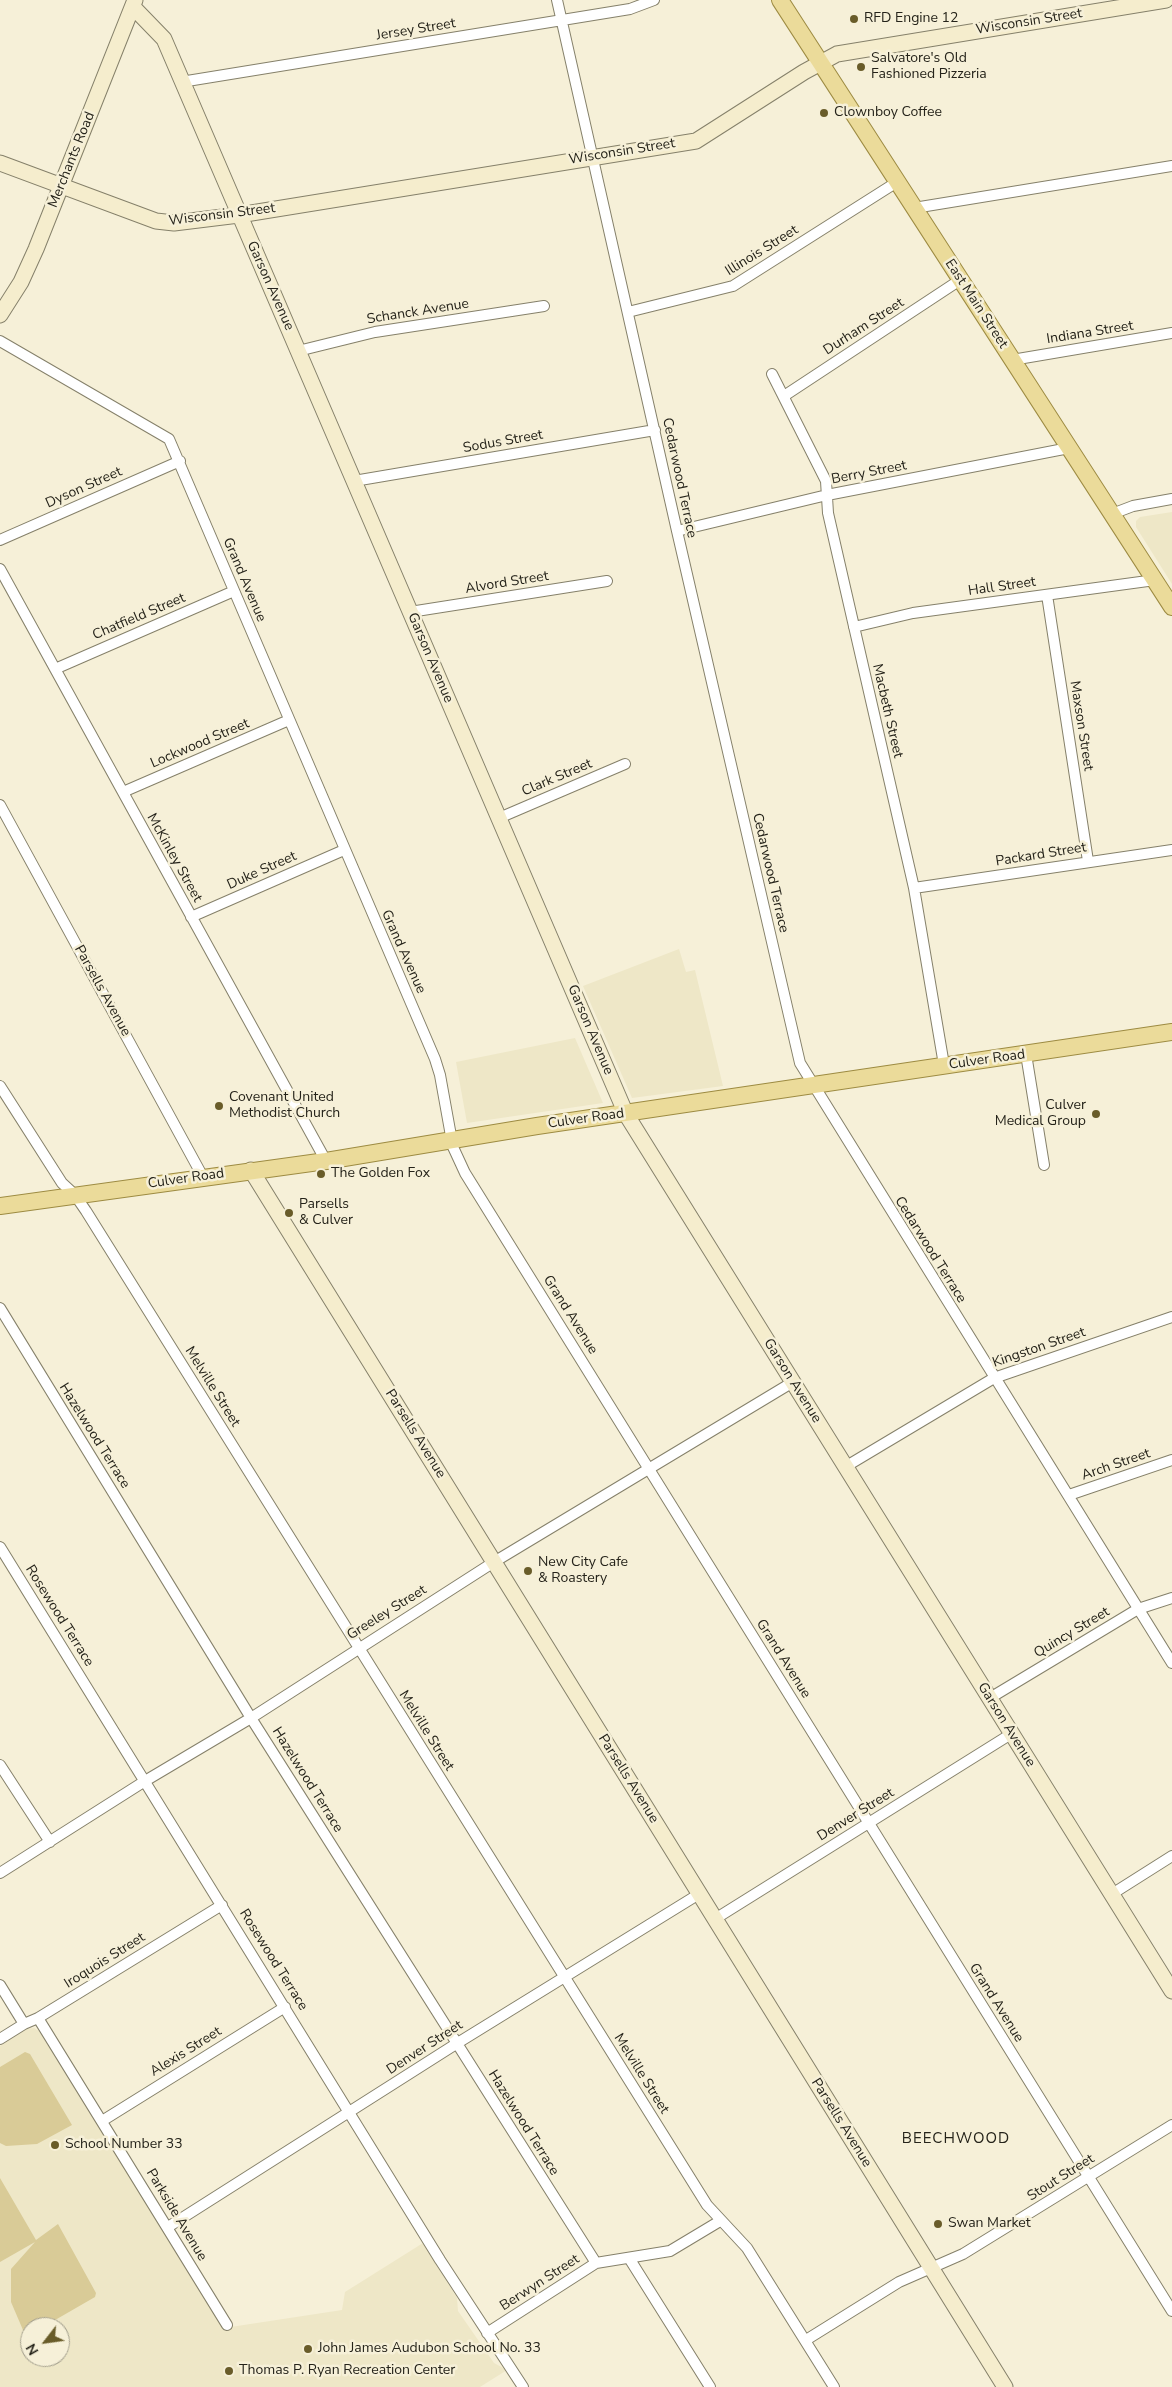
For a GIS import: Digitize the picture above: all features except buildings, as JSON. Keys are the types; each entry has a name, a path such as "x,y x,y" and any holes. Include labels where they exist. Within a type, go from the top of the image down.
{"main road":[{"name":"East Main Street","path":"780,0 1172,607"},
{"name":"Culver Road","path":"0,1206 326,1160 451,1139 1172,1032"}],"street":[{"name":"Cedarwood Terrace","path":"557,0 796,1052 812,1086 1069,1495 1172,1663"},
{"name":"Jersey Street","path":"181,82 561,21 630,9 654,0"},
{"name":"Wisconsin Street","path":"0,163 166,223 239,215 696,141 820,62 837,54 1166,0"},
{"name":"Garson Avenue","path":"134,3 164,39 626,1114 1172,1992"},
{"name":"Merchants Road","path":"0,316 24,276 134,3"},
{"path":"914,208 1172,166"},
{"name":"Illinois Street","path":"628,312 733,286 897,182"},
{"name":"Durham Street","path":"784,396 960,280"},
{"name":"Schanck Avenue","path":"298,351 375,332 544,306"},
{"name":"Indiana Street","path":"1012,360 1172,333"},
{"name":"Grand Avenue","path":"0,341 169,439 435,1059 440,1075 451,1139 465,1173 1172,2311"},
{"name":"Macbeth Street","path":"772,374 826,481 828,513 914,888 944,1065"},
{"name":"Sodus Street","path":"354,481 655,430"},
{"name":"Berry Street","path":"677,532 826,495 1069,448"},
{"name":"Dyson Street","path":"0,540 180,462"},
{"path":"1112,514 1133,506 1172,499"},
{"name":"McKinley Street","path":"0,569 326,1160"},
{"name":"Hall Street","path":"854,627 913,613 1155,580"},
{"name":"Alvord Street","path":"410,612 607,581"},
{"name":"Chatfield Street","path":"55,668 234,591"},
{"name":"Maxson Street","path":"1047,595 1088,861"},
{"name":"Lockwood Street","path":"123,792 289,720"},
{"name":"Clark Street","path":"499,818 625,764"},
{"name":"Parsells Avenue","path":"0,805 203,1177"},
{"name":"Duke Street","path":"191,917 344,850"},
{"name":"Packard Street","path":"914,888 1172,850"},
{"path":"1026,1054 1044,1165"},
{"name":"Melville Street","path":"0,1086 62,1183 75,1195 707,2205 720,2221 748,2248 834,2387"},
{"name":"Parsells Avenue","path":"251,1170 1005,2387"},
{"name":"Hazelwood Terrace","path":"0,1308 251,1718 596,2264"},
{"name":"Kingston Street","path":"845,1467 994,1378 1172,1317"},
{"name":"Greeley Street","path":"0,1873 145,1781 251,1718 494,1562 793,1382"},
{"name":"Arch Street","path":"1069,1495 1172,1460"},
{"name":"Rosewood Terrace","path":"0,1547 487,2333 523,2387"},
{"name":"Quincy Street","path":"990,1698 1138,1609 1172,1598"},
{"name":"Denver Street","path":"715,1919 1012,1734"},
{"path":"0,1765 50,1842"},
{"path":"1112,1894 1172,1856"},
{"name":"Denver Street","path":"168,2227 456,2044 699,1894"},
{"name":"Iroquois Street","path":"0,2039 24,2024 38,2018 222,1905"},
{"path":"0,1985 24,2024"},
{"name":"Alexis Street","path":"102,2121 285,2006"},
{"name":"Parkside Avenue","path":"38,2018 227,2325"},
{"name":"Stout Street","path":"806,2340 899,2282 963,2254 1172,2125"},
{"name":"Berwyn Street","path":"487,2333 596,2264 670,2251 720,2221"},
{"path":"629,2258 710,2387"}],"shaded area":[{"path":"1172,512 1172,584 1136,527 1136,521 1140,517"},
{"path":"679,949 686,972 695,970 723,1086 632,1098 583,986"},
{"path":"575,1038 603,1103 467,1123 456,1062"},
{"name":"School Number 33","path":"34,2028 39,2031 224,2328 342,2310 345,2292 423,2243 457,2298 458,2311 494,2363 507,2370 480,2387 0,2387 0,2046 26,2029"},
{"path":"25,2052 30,2054 72,2125 37,2144 6,2146 0,2143 0,2067"},
{"path":"0,2178 36,2240 58,2224 96,2293 95,2297 60,2317 20,2317 20,2323 11,2302 11,2269 35,2242 0,2262"}],"place":[{"name":"RFD Engine 12","path":"854,19"},
{"name":"Salvatore's Old Fashioned Pizzeria","path":"861,67"},
{"name":"Clownboy Coffee","path":"824,113"},
{"name":"Covenant United Methodist Church","path":"219,1106"},
{"name":"Culver Medical Group","path":"1096,1114"},
{"name":"The Golden Fox","path":"321,1174"},
{"name":"Parsells & Culver","path":"289,1213"},
{"name":"New City Cafe & Roastery","path":"528,1571"},
{"name":"School Number 33","path":"55,2145"},
{"name":"Swan Market","path":"938,2224"},
{"name":"John James Audubon School No. 33","path":"308,2349"},
{"name":"Thomas P. Ryan Recreation Center","path":"229,2371"}],"district":[{"name":"BEECHWOOD","path":"956,2139"}]}
